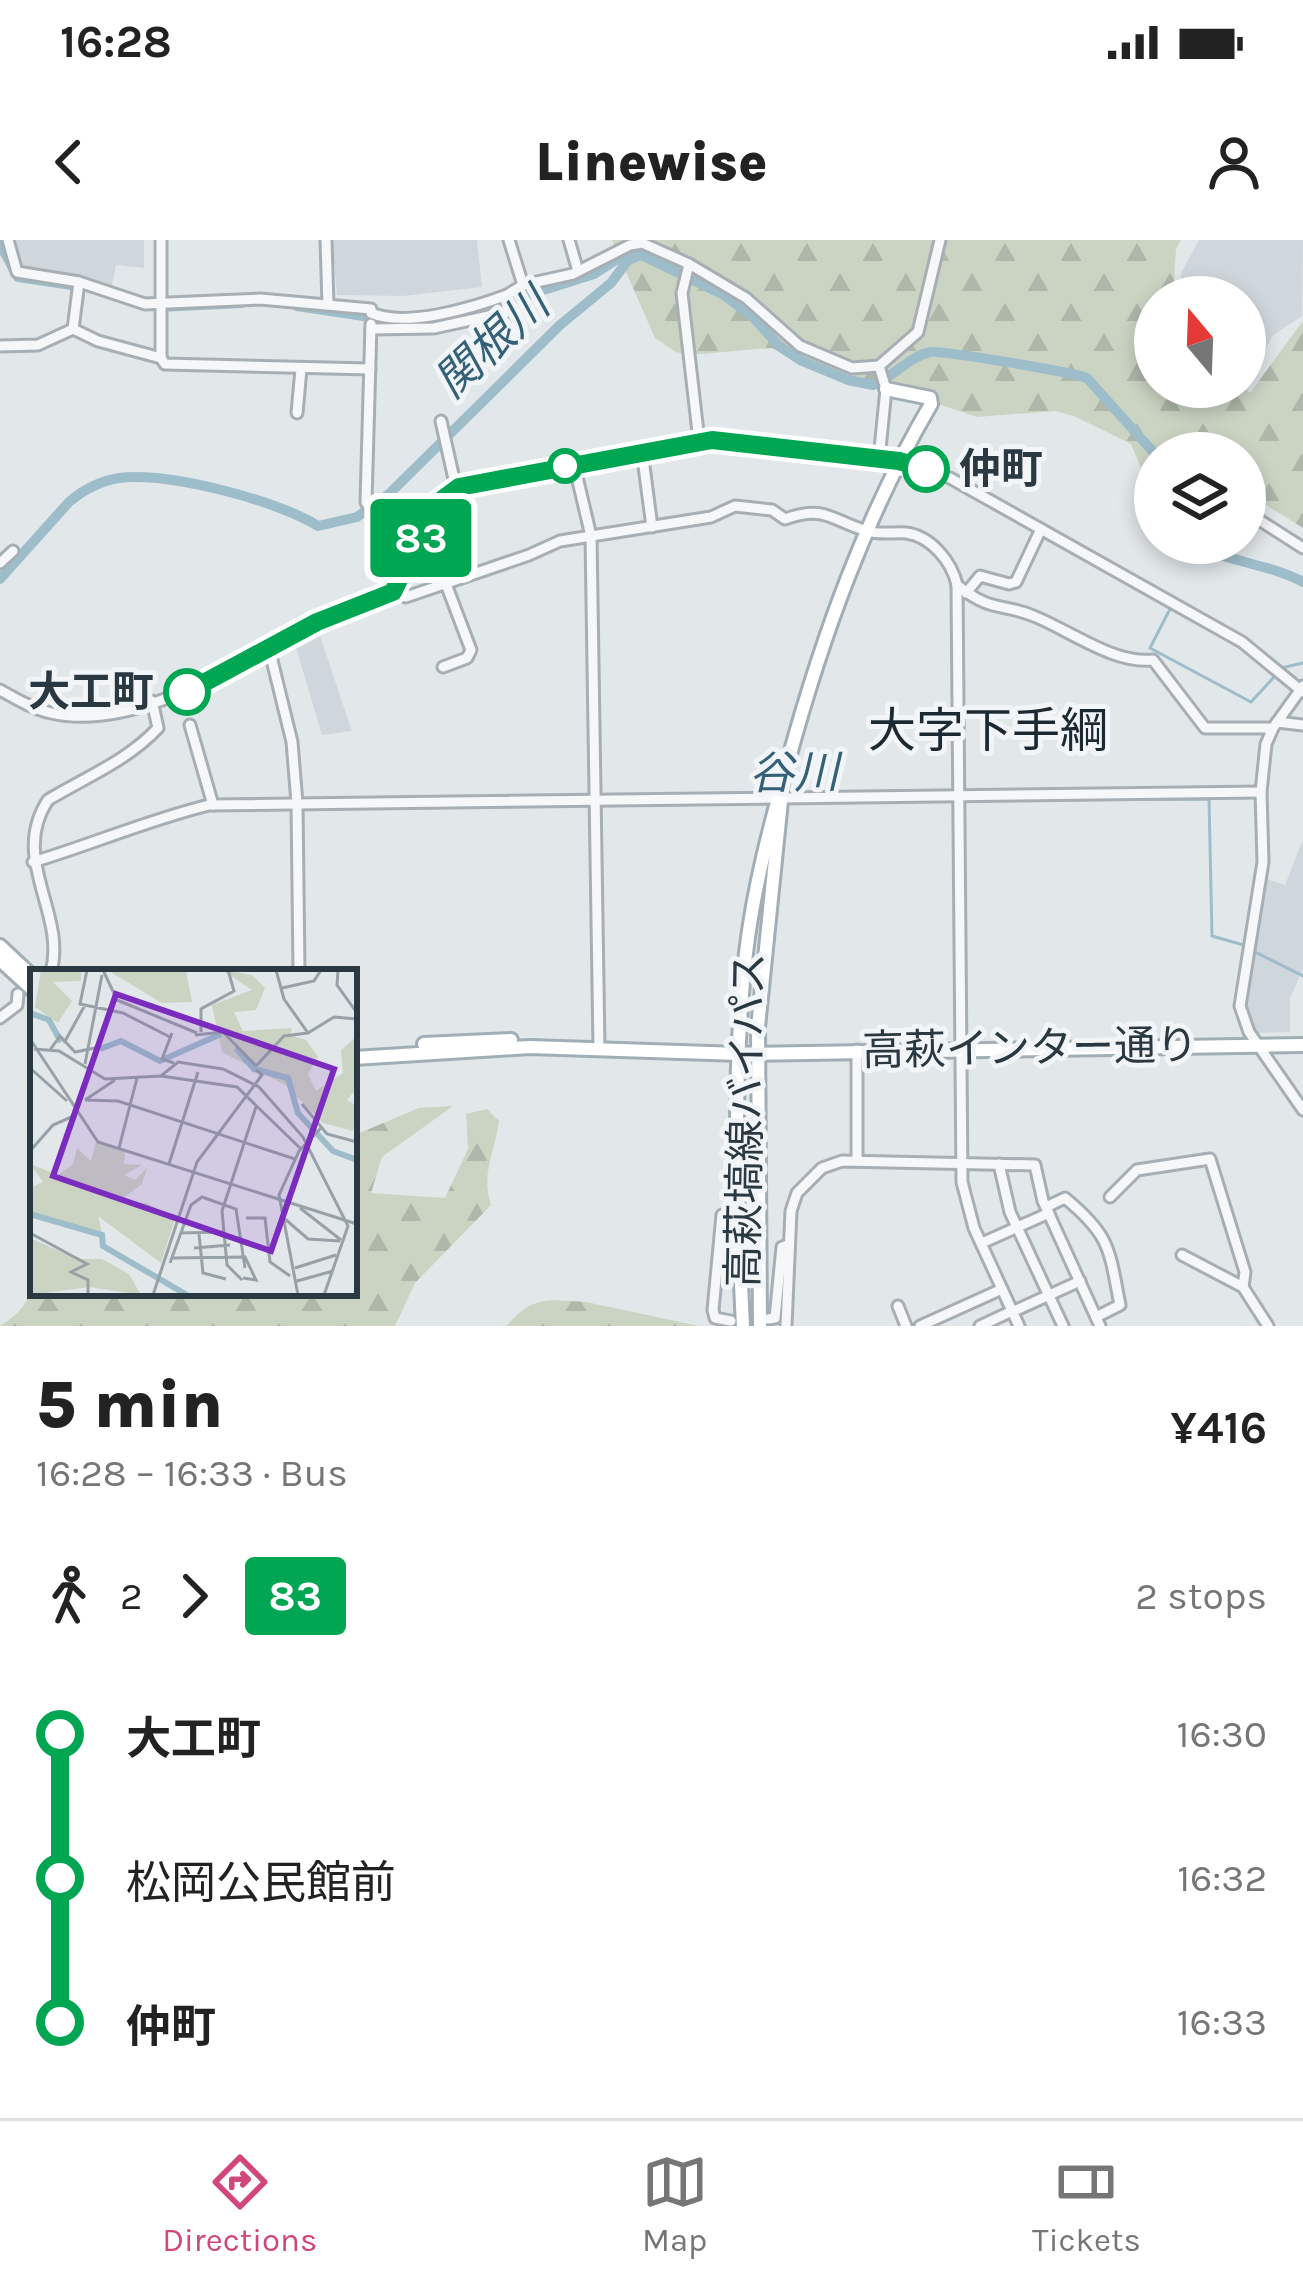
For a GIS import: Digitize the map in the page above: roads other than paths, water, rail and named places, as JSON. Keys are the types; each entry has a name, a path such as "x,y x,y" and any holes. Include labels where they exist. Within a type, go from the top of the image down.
{"main road":[{"name":"高萩塙線バイパス","path":"737,1324 740,1050 753,904 821,648 866,531 932,400 885,386"},
{"name":"高萩塙線バイパス","path":"764,1323 758,1051 779,798"},
{"path":"3,958 30,975"},
{"path":"3,958 30,986"},
{"name":"高萩インター通り","path":"357,1054 464,1041 758,1051 1303,1045"}],"street":[{"path":"8,240 17,272 79,282 145,304 260,299 371,309 366,502 375,518 389,523 409,511 436,504 456,488 698,441 899,461 950,478 1242,642 1302,690 1266,744 1261,792 1264,848 1241,1013 1257,1045 1303,1110"},
{"path":"161,240 161,358 165,364 370,369"},
{"path":"326,240 328,305"},
{"path":"509,240 523,285"},
{"path":"569,240 578,271"},
{"path":"371,313 430,316 578,271 642,243 746,298 800,346 852,368 880,368 918,332 940,240"},
{"path":"689,268 682,293 698,441"},
{"path":"73,329 79,282"},
{"path":"371,327 434,328 479,319 507,312 507,295"},
{"path":"0,346 38,345 73,329"},
{"path":"73,329 161,358"},
{"path":"879,459 885,386 880,368"},
{"path":"298,413 301,369"},
{"path":"441,421 456,488"},
{"path":"642,452 652,527"},
{"path":"574,464 591,536 599,1044"},
{"path":"0,691 62,715 102,713 187,692 317,622 393,592 436,504"},
{"path":"393,592 404,598 529,555 545,545 712,517 735,506 772,511 785,519 817,511 866,531 919,536 941,554 962,589 983,604 1034,616 1130,660 1153,660 1205,728 1303,725"},
{"path":"409,511 420,516 425,528"},
{"path":"1266,524 1303,548"},
{"path":"962,589 980,576 1016,582 1041,529"},
{"path":"0,563 14,551"},
{"path":"443,667 471,655 446,584"},
{"path":"962,589 961,1163 966,1204 1018,1326"},
{"path":"269,648 288,718 297,803 299,969"},
{"path":"51,969 56,938 33,862 41,809 48,800 131,753 151,735 158,721 152,701"},
{"path":"190,725 213,805"},
{"path":"33,862 113,838 152,820 213,805 1261,792"},
{"path":"0,1018 17,1005 18,994"},
{"path":"857,1050 857,1160"},
{"path":"1110,1197 1137,1169 1210,1159 1245,1272 1243,1287"},
{"path":"786,1326 788,1245 797,1192 822,1168 857,1160 1035,1165 1048,1210 1098,1322 1120,1305 1110,1252 1095,1223 1065,1198 1048,1210 982,1244"},
{"path":"999,1164 1017,1227 1063,1326"},
{"path":"722,1214 713,1310 715,1318 737,1324"},
{"path":"764,1323 775,1318 782,1247 788,1245"},
{"path":"1182,1255 1243,1287 1268,1326"},
{"path":"980,1326 1080,1282"},
{"path":"920,1326 1002,1289"},
{"path":"898,1306 907,1326"}],"waterway":[{"path":"0,244 18,277 78,286"},
{"name":"関根川","path":"421,321 484,309 594,274 631,250 724,295 779,346 848,380 873,385 930,352 1009,362 1087,378 1135,432"},
{"name":"関根川","path":"0,579 69,502 119,478 165,479 222,490 318,526 357,517 389,494 560,325 611,283 628,260 641,255"},
{"path":"159,307 242,303"},
{"path":"297,306 397,321"},
{"name":"関根川","path":"1252,564 1303,582"},
{"path":"1170,609 1150,648 1251,702 1276,675"},
{"path":"1281,668 1303,663"},
{"name":"谷川","path":"1002,800 1209,799 1212,936 1247,946"},
{"name":"谷川","path":"600,805 621,804"},
{"name":"谷川","path":"558,805 591,805"},
{"name":"谷川","path":"1255,952 1303,976"}],"place":[{"name":"仲町","path":"926,469"},
{"name":"大工町","path":"187,692"}],"district":[{"name":"大字下手綱","path":"988,731"}]}
